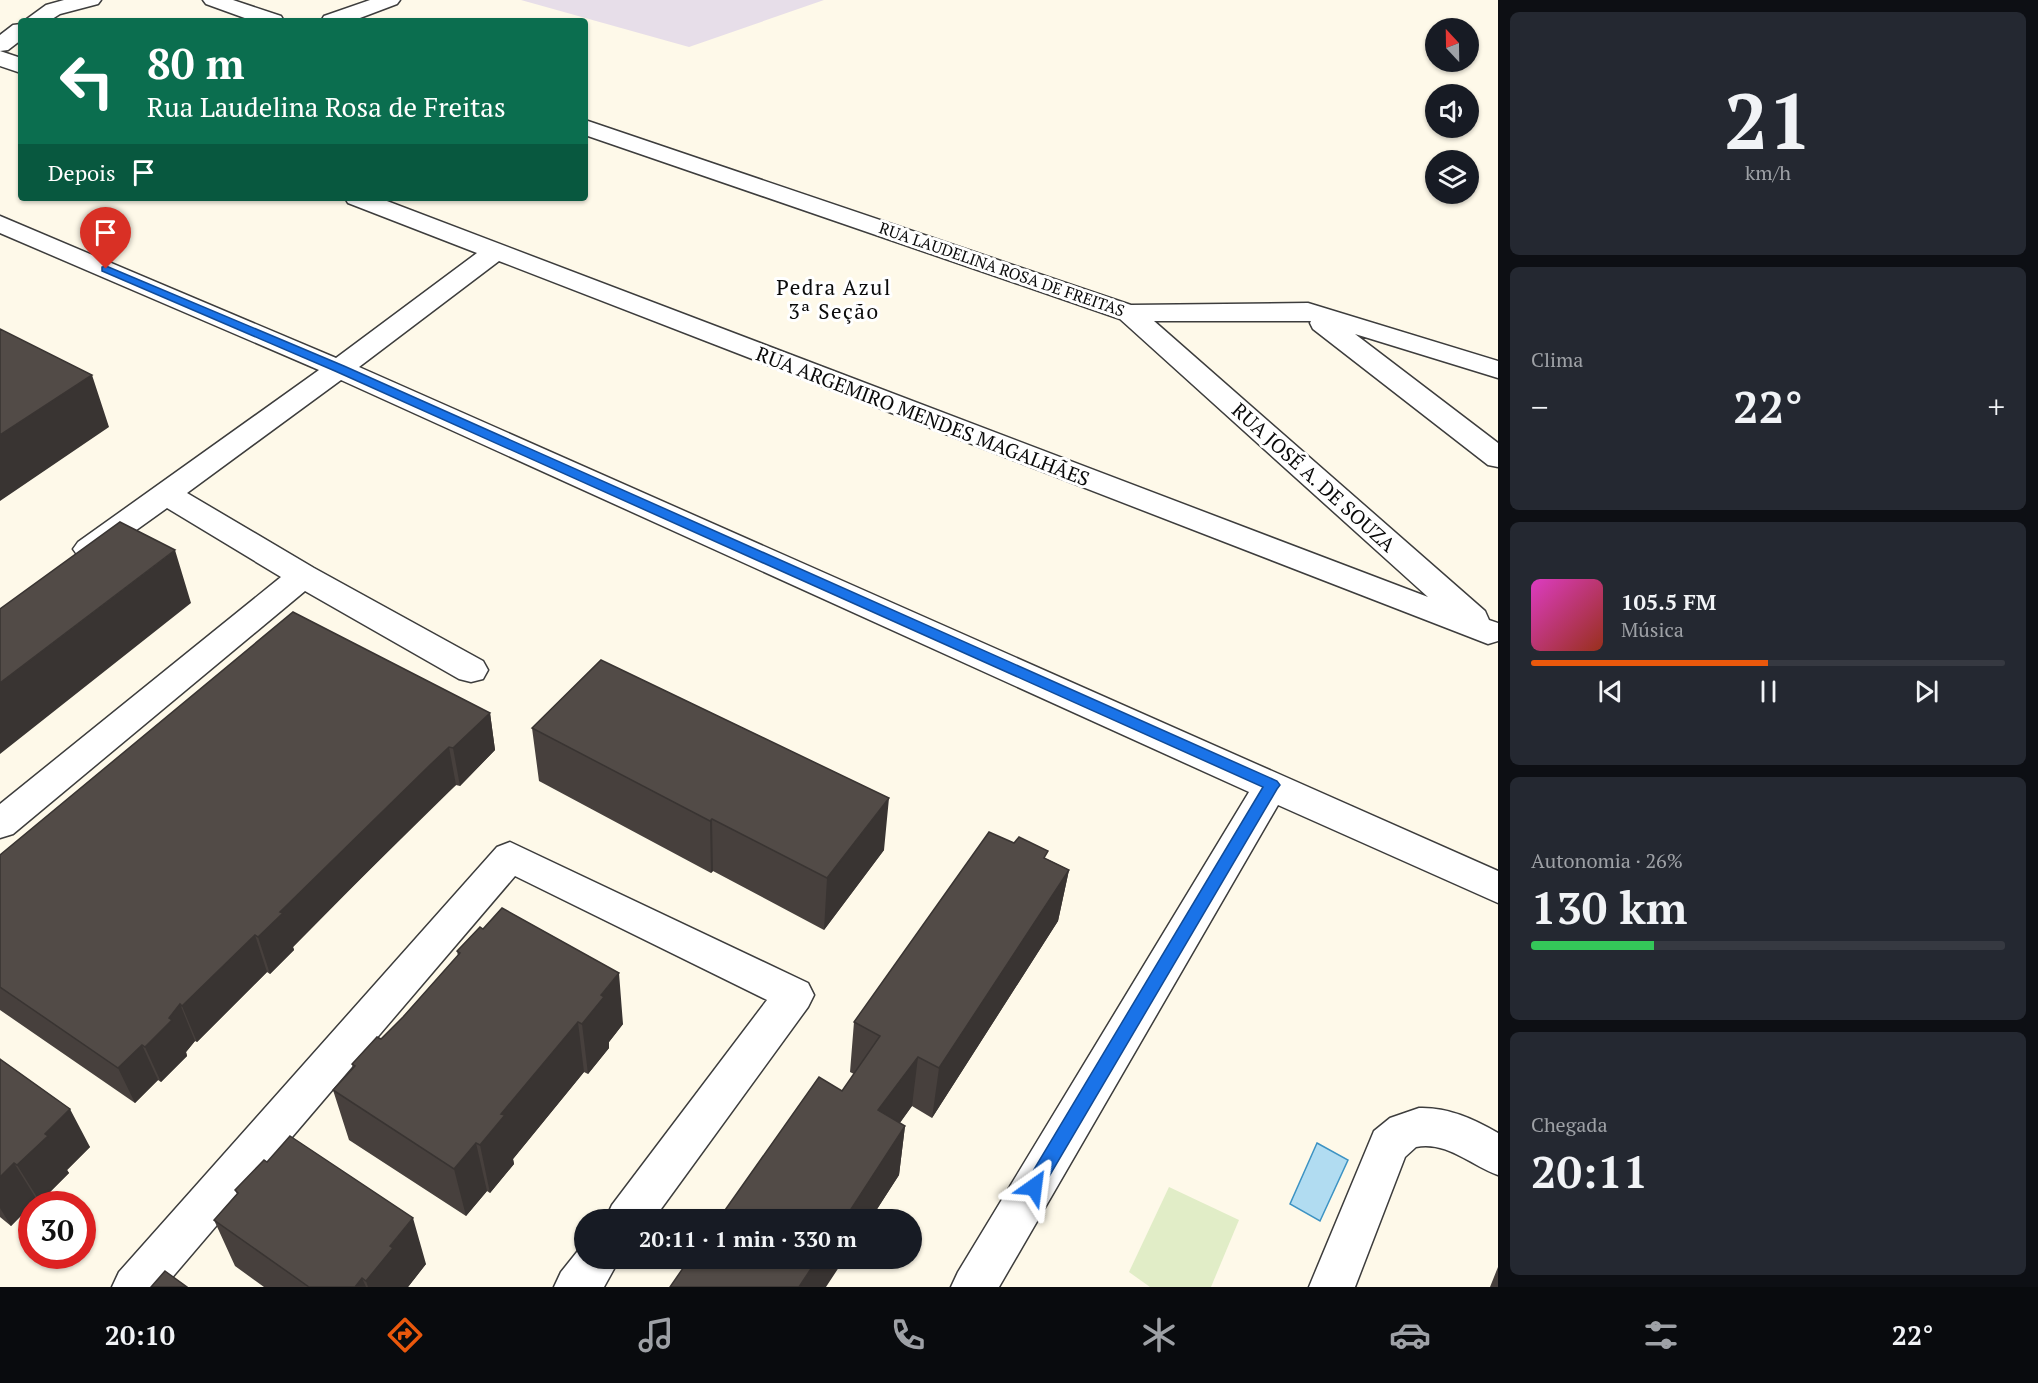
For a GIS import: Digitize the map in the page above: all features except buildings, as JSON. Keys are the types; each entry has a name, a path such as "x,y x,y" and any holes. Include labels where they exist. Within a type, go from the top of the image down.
{"street":[{"path":"39,18 59,4 91,0"},
{"path":"213,0 264,18"},
{"path":"340,18 390,0"},
{"path":"0,45 18,32"},
{"path":"0,58 18,65"},
{"name":"RUA LAUDELINA ROSA DE FREITAS","path":"588,129 1129,313 1308,311 1498,370"},
{"name":"RUA ARGEMIRO MENDES MAGALHÃES","path":"365,201 1493,636"},
{"path":"0,224 339,369 1498,888"},
{"path":"64,567 339,369 495,252"},
{"path":"1308,311 1498,458"},
{"name":"RUA JOSÉ A. DE SOUZA","path":"1129,313 1493,636"},
{"path":"166,494 303,576 471,670"},
{"path":"0,824 303,576"},
{"path":"974,1287 1272,785"},
{"path":"135,1287 510,857 794,995 635,1209"},
{"path":"1332,1287 1389,1145 1405,1130 1430,1126 1458,1133 1498,1156"},
{"path":"577,1287 590,1269"}],"shaded area":[{"path":"521,0 824,0 689,47"}],"green space":[{"path":"1169,1187 1239,1220 1211,1287 1150,1287 1129,1272"}],"water":[{"path":"1317,1143 1348,1160 1320,1221 1290,1204"}],"district":[{"name":"Pedra Azul 3ª Seção","path":"834,299"}],"route":[{"path":"106,269 339,369 1272,785 1034,1187"}]}
